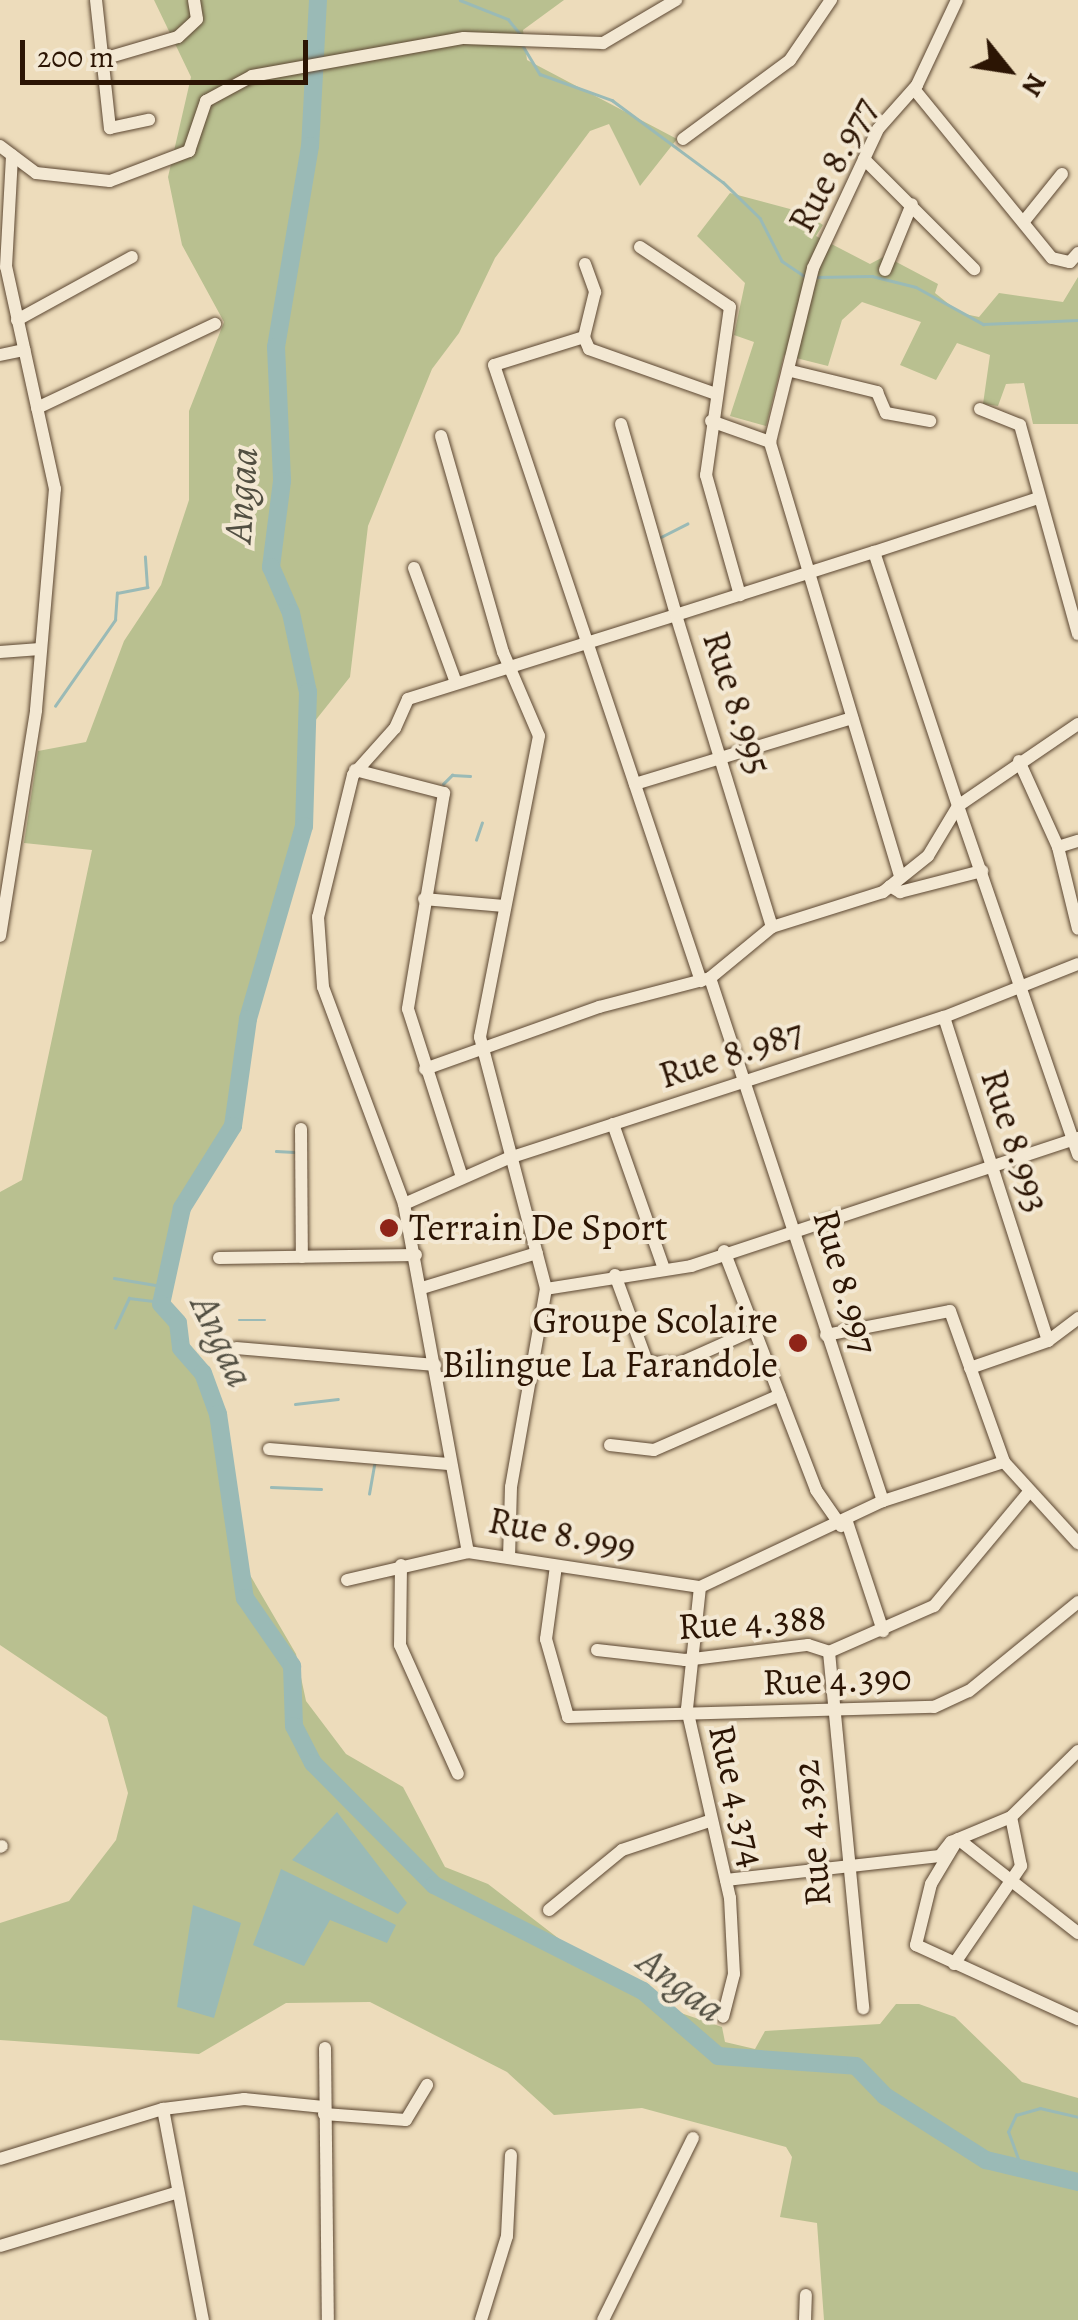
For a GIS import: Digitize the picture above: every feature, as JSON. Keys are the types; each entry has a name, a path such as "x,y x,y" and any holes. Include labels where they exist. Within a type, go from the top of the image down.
{"street":[{"path":"96,0 110,128 148,120"},
{"path":"103,59 190,29 194,0"},
{"path":"0,146 67,182 110,181 189,151 206,101 252,76 464,38 535,45 610,40 676,0"},
{"path":"683,139 790,60 831,0"},
{"name":"Rue 8.977","path":"770,442 791,371 812,268 885,118 914,89 957,0"},
{"path":"914,89 964,159 1024,220 1059,263 1078,253"},
{"path":"0,936 40,649 55,489 16,320 4,240 12,155"},
{"path":"864,159 974,269"},
{"path":"1024,220 1062,174"},
{"path":"885,270 912,204"},
{"path":"640,247 727,302 706,475 740,595"},
{"path":"16,320 132,257"},
{"path":"585,264 595,292 584,337 593,352 713,393"},
{"path":"38,408 215,324"},
{"name":"Rue 8.997","path":"584,337 494,364 635,784 796,1228 826,1336 883,1501"},
{"path":"0,355 24,350"},
{"path":"791,371 877,392 886,414 930,421"},
{"path":"980,409 1020,424 1078,634"},
{"path":"712,422 770,442 805,576 900,876"},
{"path":"355,770 395,728 408,699 456,680 676,616 620,424"},
{"path":"441,436 540,744 504,906 481,1048 546,1290 511,1487 510,1558"},
{"name":"Rue 8.995","path":"772,927 676,616 1038,498"},
{"path":"874,552 958,806 1076,1138 1078,1154"},
{"path":"414,568 456,680"},
{"path":"0,652 40,649"},
{"path":"635,784 852,718"},
{"path":"425,1068 705,980 772,927 856,906 928,856 958,806 1078,724"},
{"path":"1019,761 1058,847 1078,928"},
{"path":"355,770 442,788 408,1009 462,1178"},
{"name":"Rue 8.999","path":"355,770 318,917 316,961 404,1204 422,1288 448,1464 468,1552 700,1587"},
{"path":"1058,847 1078,841"},
{"path":"0,850 15,849"},
{"path":"890,886 900,892 982,871"},
{"path":"424,899 504,906"},
{"name":"Rue 8.987","path":"404,1204 510,1158 944,1018 1078,964"},
{"name":"Rue 8.993","path":"944,1018 1048,1340"},
{"path":"613,1124 663,1266"},
{"path":"301,1129 302,1257"},
{"path":"546,1290 724,1251 1076,1138"},
{"path":"724,1251 819,1497 844,1524 883,1631"},
{"path":"422,1288 537,1254"},
{"path":"219,1258 416,1256"},
{"path":"616,1274 646,1362 678,1364 754,1330"},
{"path":"826,1336 950,1311 1004,1462 1078,1543"},
{"path":"970,1368 1048,1340 1078,1318"},
{"path":"236,1348 435,1365"},
{"path":"610,1445 654,1450 780,1395"},
{"path":"270,1449 448,1464"},
{"path":"700,1587 844,1524 883,1501 1004,1462"},
{"name":"Rue 4.388","path":"597,1650 752,1657 765,1648 808,1645 830,1652 934,1606 1029,1492"},
{"path":"346,1580 468,1552"},
{"path":"402,1565 400,1645 458,1774"},
{"name":"Rue 4.390","path":"556,1566 546,1639 563,1715 687,1709 830,1711 947,1702 1078,1602"},
{"name":"Rue 4.374","path":"700,1587 687,1709 708,1821 726,1880 734,1962 723,2017"},
{"name":"Rue 4.392","path":"830,1652 830,1711 862,2008"},
{"path":"726,1880 848,1870 940,1856 958,1839 1011,1818 1078,1751"},
{"path":"954,1964 1013,1879 1023,1855 1011,1818"},
{"path":"549,1910 622,1850 708,1821"},
{"path":"958,1839 1078,1932"},
{"path":"958,1839 931,1884 916,1945 1078,2018"},
{"path":"325,2048 328,2320"},
{"path":"0,2159 163,2110 244,2098 406,2120 427,2085"},
{"path":"163,2110 176,2193 200,2276 203,2320"},
{"path":"603,2320 693,2138"},
{"path":"481,2320 507,2236 511,2155"},
{"path":"0,2246 176,2193"},
{"path":"805,2320 806,2295"}],"green space":[{"path":"154,0 564,0 523,30 527,60 677,139 640,186 609,124 590,131 495,258 459,333 432,369 368,526 350,677 307,731 297,865 248,1019 233,1126 182,1208 161,1304 178,1323 181,1348 203,1373 218,1414 236,1551 296,1654 306,1701 346,1754 403,1787 445,1867 488,1884 606,1975 615,1967 675,2011 722,2027 725,2042 755,2049 765,2031 880,2024 896,2004 919,2004 955,2017 1022,2082 1078,2098 1078,2320 824,2320 817,2223 780,2217 792,2157 786,2147 642,2108 554,2115 507,2072 370,2002 286,2003 199,2054 0,2040 0,1923 69,1901 116,1840 128,1793 107,1717 0,1645 0,1192 22,1180 92,850 24,843 38,751 86,742 124,641 161,585 189,500 189,411 224,322 182,245 168,177 191,77"},
{"path":"730,193 805,213 823,225 816,236 870,264 885,256 938,284 935,293 960,313 979,317 999,293 1063,302 1078,277 1078,424 1033,424 1024,383 1006,384 998,406 983,404 990,355 957,343 936,380 900,365 921,322 862,302 842,320 828,366 784,355 766,426 730,416 754,342 734,335 745,283 697,236"}],"water":[{"path":"337,1812 407,1903 398,1914 292,1860"},
{"path":"281,1869 396,1925 387,1943 330,1920 304,1966 253,1945"},
{"path":"193,1905 241,1923 214,2018 177,2007"}],"waterway":[{"name":"Angaa","path":"318,0 310,146 276,347 282,481 271,567 291,613 308,692 304,826 248,1019 233,1126 182,1208 161,1304 178,1323 181,1348 203,1373 218,1414 245,1598 292,1666 294,1726 313,1763 434,1885 643,1991 718,2056 856,2066 885,2096 986,2160 1078,2182"},
{"path":"460,0 508,19 520,34"},
{"path":"523,46 540,74 612,100 723,182 760,218 782,261 804,276"},
{"path":"817,277 872,276 916,287 983,324 1078,320"},
{"path":"657,539 687,524"},
{"path":"55,706 115,620 117,593 147,587 145,557"},
{"path":"443,784 452,775 470,776"},
{"path":"476,840 482,823"},
{"path":"276,1151 294,1152"},
{"path":"114,1278 156,1285"},
{"path":"115,1328 129,1298 153,1301"},
{"path":"239,1320 265,1320"},
{"path":"295,1404 338,1399"},
{"path":"369,1494 375,1461"},
{"path":"271,1487 321,1489"},
{"path":"1021,2167 1008,2132 1016,2115 1040,2108 1078,2117"}],"place":[{"name":"Terrain De Sport","path":"389,1228"},
{"name":"Groupe Scolaire Bilingue La Farandole","path":"798,1343"}]}
